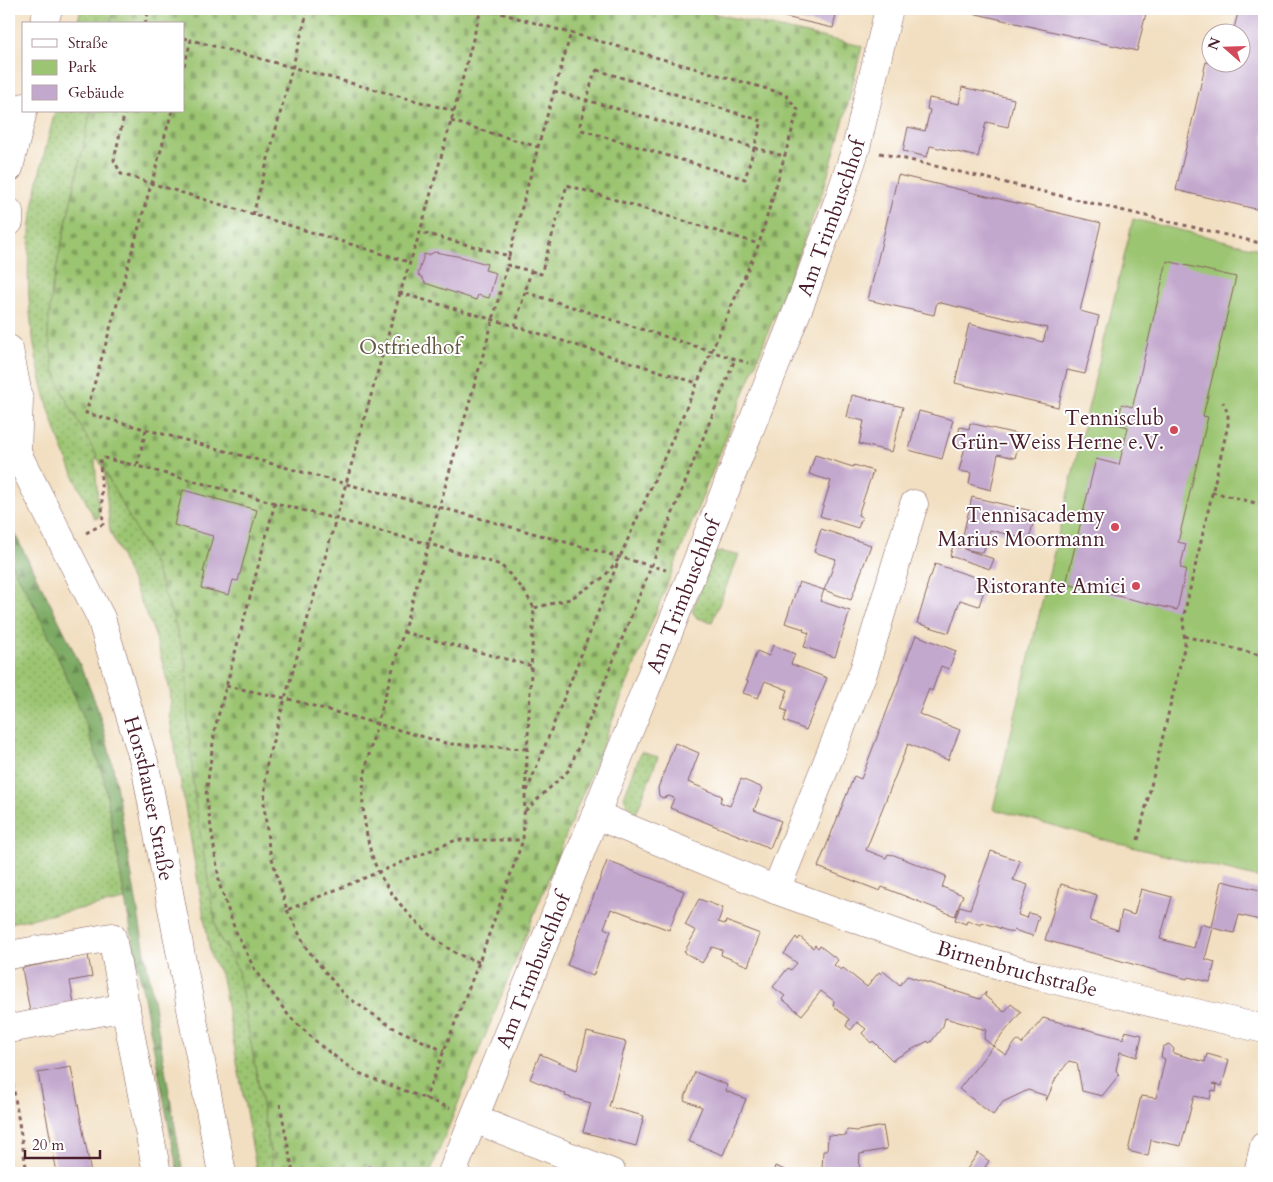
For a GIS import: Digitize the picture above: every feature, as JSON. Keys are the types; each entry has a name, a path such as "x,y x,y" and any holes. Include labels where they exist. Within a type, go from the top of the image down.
{"street":[{"path":"45,22 48,9"},
{"name":"Am Trimbuschhof","path":"452,1173 842,193 856,148 889,9"},
{"path":"9,168 23,112"},
{"path":"9,212 9,222"},
{"path":"9,349 19,400 11,449"},
{"name":"Horsthauser Straße","path":"11,449 100,618 145,765 222,1173"},
{"path":"776,890 864,670 914,504"},
{"name":"Birnenbruchstraße","path":"596,815 776,890 926,944 1034,975 1264,1029"},
{"path":"9,955 112,937 156,1173"},
{"path":"9,1026 9,1029 126,1007"},
{"path":"474,1119 612,1173"},
{"path":"1258,1173 1264,1146"}],"path":[{"path":"146,22 149,9"},
{"path":"253,215 308,9"},
{"path":"444,1051 392,1027 344,995 307,949 286,910 269,848 264,805 267,762 400,293 420,232 481,9"},
{"path":"486,9 785,94 798,110 759,244 620,557 526,794"},
{"path":"479,962 455,952 437,940 402,907 378,871 371,849 363,806 365,770 493,320 538,147 571,33"},
{"path":"185,38 454,111"},
{"path":"185,62 191,40"},
{"path":"597,70 762,121 746,179 582,130 580,125 586,101 597,70"},
{"path":"554,91 784,156"},
{"path":"125,112 114,160 121,174 409,262"},
{"path":"172,112 86,413 346,484 439,507 690,577"},
{"path":"451,121 538,147"},
{"path":"856,148 1264,244"},
{"path":"507,264 541,274 567,185 759,244"},
{"path":"420,232 509,256"},
{"path":"515,326 531,271"},
{"path":"525,292 772,371"},
{"path":"400,293 515,326 697,383"},
{"path":"525,811 569,770 650,565 735,359"},
{"path":"1138,840 1185,644 1183,619 1228,426 1228,414 1223,402"},
{"path":"136,466 146,430"},
{"path":"104,524 100,459 104,458 429,544 501,565 524,588 534,608 523,840 479,962 425,1098"},
{"path":"1212,492 1264,505"},
{"path":"275,503 214,728 206,795 220,886 236,930 255,970 289,1016 320,1046 356,1072 474,1119"},
{"path":"534,608 570,599 604,577 620,557"},
{"path":"403,632 532,666"},
{"path":"1184,636 1264,656"},
{"path":"226,686 285,698 449,744 528,749"},
{"path":"286,910 456,840 523,840"},
{"path":"9,1060 27,1173"},
{"path":"280,1104 293,1173"}],"green space":[{"path":"81,9 114,9 111,22 78,22"},
{"name":"Ostfriedhof","path":"114,9 694,9 862,46 846,112 824,188 751,376 430,1173 274,1173 238,970 217,933 195,802 188,719 186,662 173,617 153,562 63,393 54,370 48,333 52,288 91,112 185,112 185,22 111,22"},
{"path":"55,112 91,112 52,288 54,370 63,393 98,457 95,460 99,517 95,519 76,481 47,403 37,362 31,321 28,280 30,238 35,196"},
{"name":"Tennisclub Grün-Weiss Herne e.V.","path":"1133,219 1264,250 1264,879 1139,849 993,809"},
{"path":"104,468 153,562 173,617 186,662 191,757 217,933 238,970 274,1173 257,1173 222,978 211,957 169,714 170,690 154,632 110,531"},
{"path":"9,522 77,658 96,704 105,736 113,767 183,1173 178,1173 125,900 104,779 84,718 52,643 31,599 9,561"},
{"path":"715,553 739,555 712,622 697,618 692,611"},
{"path":"9,561 31,599 84,718 104,779 125,900 9,923"},
{"path":"641,752 658,757 636,814 627,805 624,797"}],"building":[{"path":"750,9 837,9 833,28"},
{"path":"955,9 1147,9 1137,51"},
{"path":"1239,9 1264,9 1264,211 1176,190 1204,72 1250,72 1250,22 1236,22"},
{"path":"962,87 1014,99 1008,127 986,122 978,157 930,146 927,157 903,151 908,127 925,131 930,110 927,109 929,98 959,104"},
{"path":"898,175 1101,223 1080,311 1099,316 1085,374 1067,370 1058,407 955,383 969,324 1043,342 1047,328 937,302 934,315 868,300"},
{"path":"435,252 487,264 485,270 496,273 489,298 478,295 476,300 425,283 422,277 418,275 424,254 428,255"},
{"path":"1167,261 1236,277 1203,416 1208,417 1178,542 1186,544 1180,568 1186,569 1177,610 1066,584 1096,459 1119,465 1128,427 1117,424 1122,404 1132,407 1133,405"},
{"path":"852,395 903,407 892,452 859,444 864,421 847,417"},
{"path":"919,411 953,420 942,459 909,450"},
{"path":"970,423 1021,435 1015,458 998,454 991,490 969,484 971,473 959,471 965,447 955,445 960,427 969,429"},
{"path":"815,455 873,471 858,515 862,517 858,528 820,516 831,481 809,474"},
{"path":"183,490 257,510 238,581 233,580 229,595 201,588 205,572 203,572 213,536 174,525"},
{"path":"972,497 1036,512 1029,540 990,530 983,553 964,549 994,559 990,569 950,556 953,546 960,548"},
{"path":"821,529 871,545 851,600 824,590 836,559 814,552"},
{"path":"935,564 987,581 979,606 960,600 949,633 917,623"},
{"path":"799,582 824,590 820,601 850,611 835,657 804,647 809,633 803,631 804,629 785,623"},
{"path":"916,635 956,651 949,669 941,666 932,691 929,689 919,714 960,730 948,760 908,744 866,850 886,858 888,854 894,855 946,876 942,887 963,895 955,916 882,887 880,891 818,867 854,776 861,779"},
{"path":"773,645 795,654 791,664 827,678 806,730 784,721 787,711 781,709 788,690 765,681 758,698 743,693 757,651 769,656"},
{"path":"675,743 699,753 688,782 722,796 720,802 730,806 741,779 763,788 754,810 781,821 770,848 670,808 674,798 659,796 658,788"},
{"path":"991,851 1020,861 1013,880 1028,885 1018,915 1027,918 1029,913 1039,916 1033,936 1014,930 1013,933 982,922 981,925 967,920 966,924 955,920 960,906 970,909"},
{"path":"607,861 684,891 669,930 611,909 604,928 611,931 593,976 567,965"},
{"path":"1222,881 1264,891 1264,921 1239,915 1234,933 1213,928 1205,959 1215,962 1210,982 1188,977 1187,979 1045,940 1061,884 1097,895 1090,921 1118,930 1122,911 1134,915 1141,889 1172,897 1160,939 1194,948 1200,924 1212,927"},
{"path":"699,899 723,908 718,922 725,924 726,921 760,934 748,966 721,955 722,950 712,947 702,963 684,952 696,931 685,925"},
{"path":"796,937 798,940 800,937 813,948 815,945 818,948 820,946 838,960 834,965 841,970 843,968 867,987 879,972 881,974 883,971 900,985 907,976 980,999 986,992 985,996 1003,1011 1011,1004 1021,1012 993,1046 984,1039 986,1030 945,1018 943,1026 931,1042 929,1043 928,1041 893,1061 873,1041 871,1043 862,1033 866,1029 857,1022 851,1030 846,1026 849,1019 833,1006 834,1001 821,991 802,1015 782,999 785,996 773,987 788,968 791,970 797,963 784,954"},
{"path":"88,955 92,977 70,981 74,1004 30,1012 22,968"},
{"path":"1043,1018 1124,1039 1125,1031 1142,1035 1137,1057 1120,1052 1116,1070 1119,1075 1102,1096 1082,1091 1077,1063 1069,1061 1056,1078 1046,1101 1047,1096 1028,1090 1003,1102 993,1115 959,1089 993,1046 1006,1055 1017,1040 1022,1044"},
{"path":"587,1032 626,1042 609,1107 644,1116 636,1146 583,1132 591,1103 565,1096 566,1094 530,1079 540,1054 577,1070"},
{"path":"1169,1044 1174,1049 1173,1053 1205,1062 1207,1054 1229,1060 1222,1086 1213,1084 1217,1085 1216,1091 1212,1090 1210,1099 1194,1096 1181,1146 1151,1140 1148,1156 1128,1151 1141,1096 1156,1098 1165,1059 1161,1057 1163,1047"},
{"path":"71,1067 91,1173 57,1173 38,1073"},
{"path":"695,1072 727,1085 726,1091 746,1099 723,1155 688,1141 702,1107 684,1100"},
{"path":"883,1126 887,1149 860,1154 859,1171 863,1173 826,1173 826,1170 822,1169 823,1151 827,1151 828,1135 846,1136 847,1130 857,1131"},
{"path":"978,1153 989,1161 985,1167 994,1173 965,1172"},
{"path":"369,1166 386,1173 367,1173"},
{"path":"775,1166 793,1173 773,1173"}],"place":[{"name":"Tennisclub Grün-Weiss Herne e.V.","path":"1174,430"},
{"name":"Tennisacademy Marius Moormann","path":"1115,527"},
{"name":"Ristorante Amici","path":"1136,586"}]}
